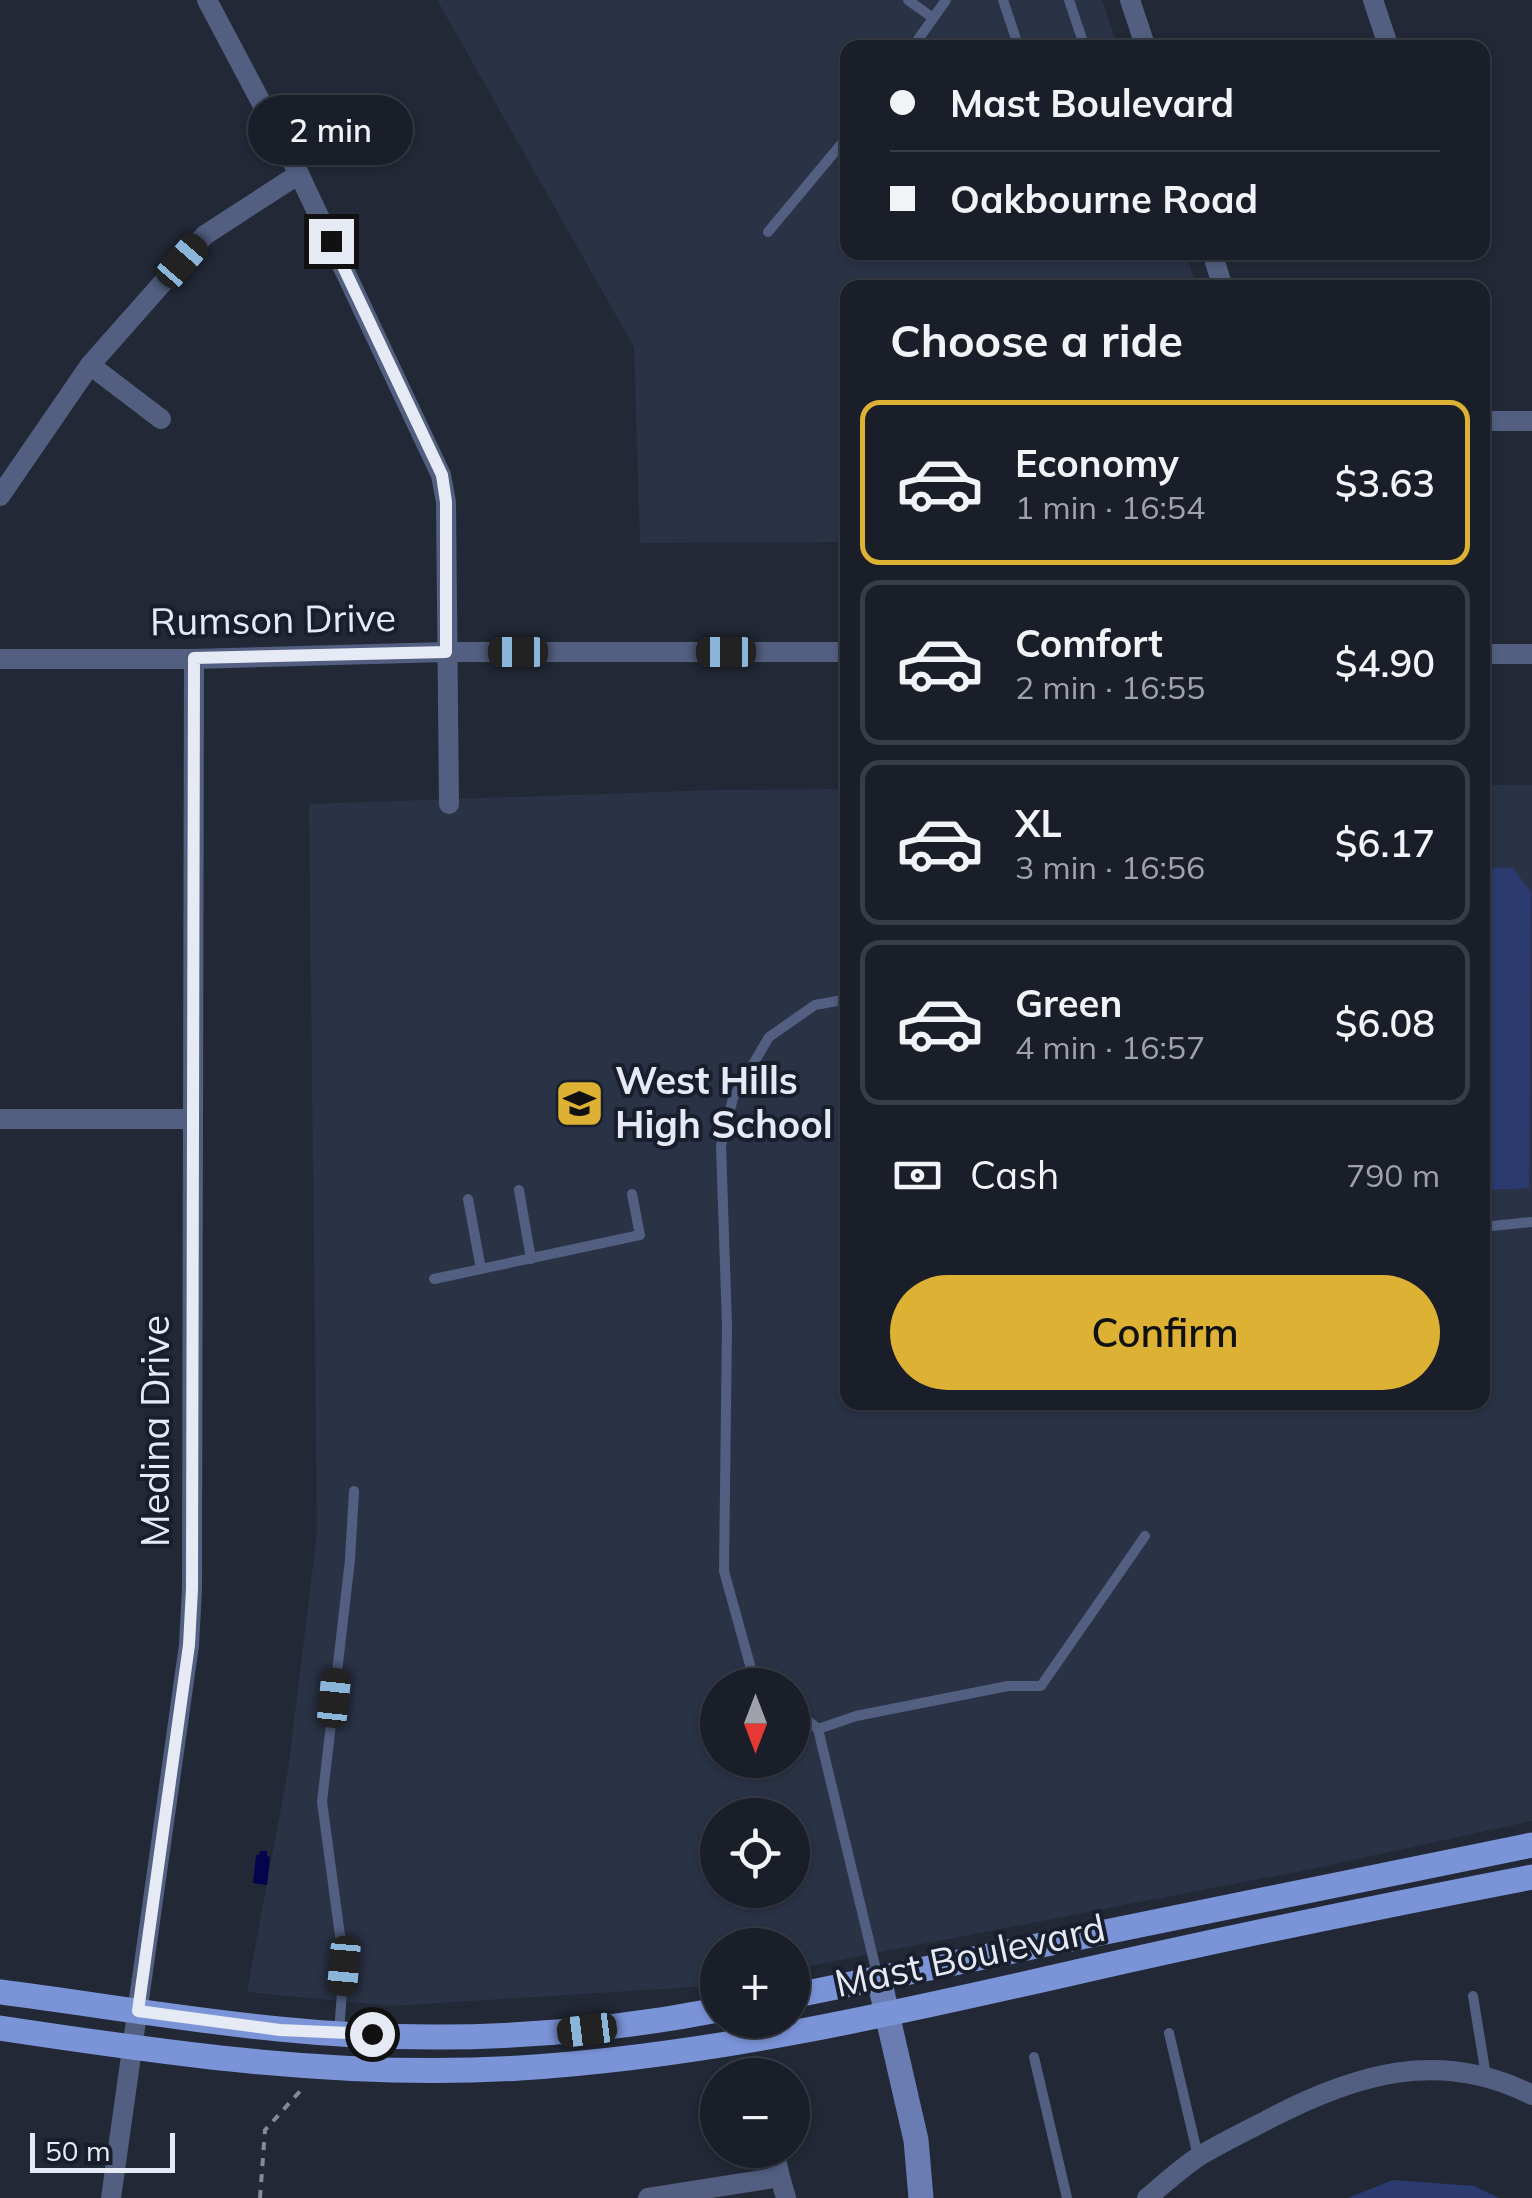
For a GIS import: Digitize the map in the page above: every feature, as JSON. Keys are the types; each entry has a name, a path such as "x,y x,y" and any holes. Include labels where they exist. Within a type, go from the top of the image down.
{"main road":[{"name":"Mast Boulevard","path":"810,1992 1532,1844"},
{"path":"1320,1919 1352,1902 1463,1875 1494,1852"},
{"name":"Mast Boulevard","path":"0,2028 132,2048 339,2069 520,2068 675,2052 888,2016 1320,1919 1532,1877"},
{"path":"0,1992 280,2030 406,2036 548,2034 700,2013"}],"street":[{"path":"207,0 299,174 442,475 446,502 449,804"},
{"path":"1130,0 1143,40"},
{"path":"1374,0 1386,40"},
{"path":"0,496 90,365 205,235 299,174"},
{"path":"90,365 161,419"},
{"path":"1490,421 1532,421"},
{"name":"Rumson Drive","path":"0,659 446,652 840,652"},
{"path":"1490,654 1532,654"},
{"name":"Medina Drive","path":"111,2198 189,1645 194,658"},
{"path":"0,1119 190,1119"},
{"path":"878,1979 916,2140 922,2198"},
{"path":"1147,2198 1198,2157 1344,2083 1414,2070 1486,2077 1532,2094"},
{"path":"778,2168 786,2198"},
{"path":"648,2198 701,2194 780,2177"}],"lane":[{"path":"908,0 933,18"},
{"path":"918,40 946,0"},
{"path":"1003,0 1016,40"},
{"path":"1069,0 1082,40"},
{"path":"768,232 840,146"},
{"path":"751,1668 724,1571 727,1325 721,1146 733,1098 770,1037 815,1005 840,1001"},
{"path":"518,1190 531,1259"},
{"path":"434,1279 640,1235 632,1194"},
{"path":"468,1200 481,1269"},
{"path":"1490,1226 1532,1222"},
{"path":"338,2033 344,1966 322,1802 350,1560 354,1490"},
{"path":"818,1729 856,1716 1008,1686 1042,1686 1144,1536"},
{"path":"810,1723 818,1729 878,1979"},
{"path":"1473,1996 1486,2077"},
{"path":"1169,2033 1198,2157"},
{"path":"1034,2058 1067,2198"}],"path":[{"path":"260,2198 265,2130 302,2089"}],"shaded area":[{"path":"437,0 1102,0 1116,40 840,40 840,260 1188,260 1195,280 840,280 840,542 640,543 634,347"},
{"name":"West Hills High School","path":"1490,785 1532,785 1532,1821 1316,1868 810,1966 810,1928 700,1928 700,1987 393,2006 247,1992 288,1770 317,1533 309,804 840,789 840,1410 1490,1410"},
{"path":"1490,868 1513,868 1531,892 1529,1188 1490,1190"},
{"path":"267,1851 270,1857 267,1885 253,1883 256,1855"},
{"path":"1393,2180 1474,2186 1499,2198 1348,2198"}],"place":[{"name":"West Hills High School","path":"580,1103"}],"route":[{"path":"331,241 442,475 446,502 446,652 194,658 190,1119 192,1589 189,1645 138,2011 280,2030 372,2034"}]}
